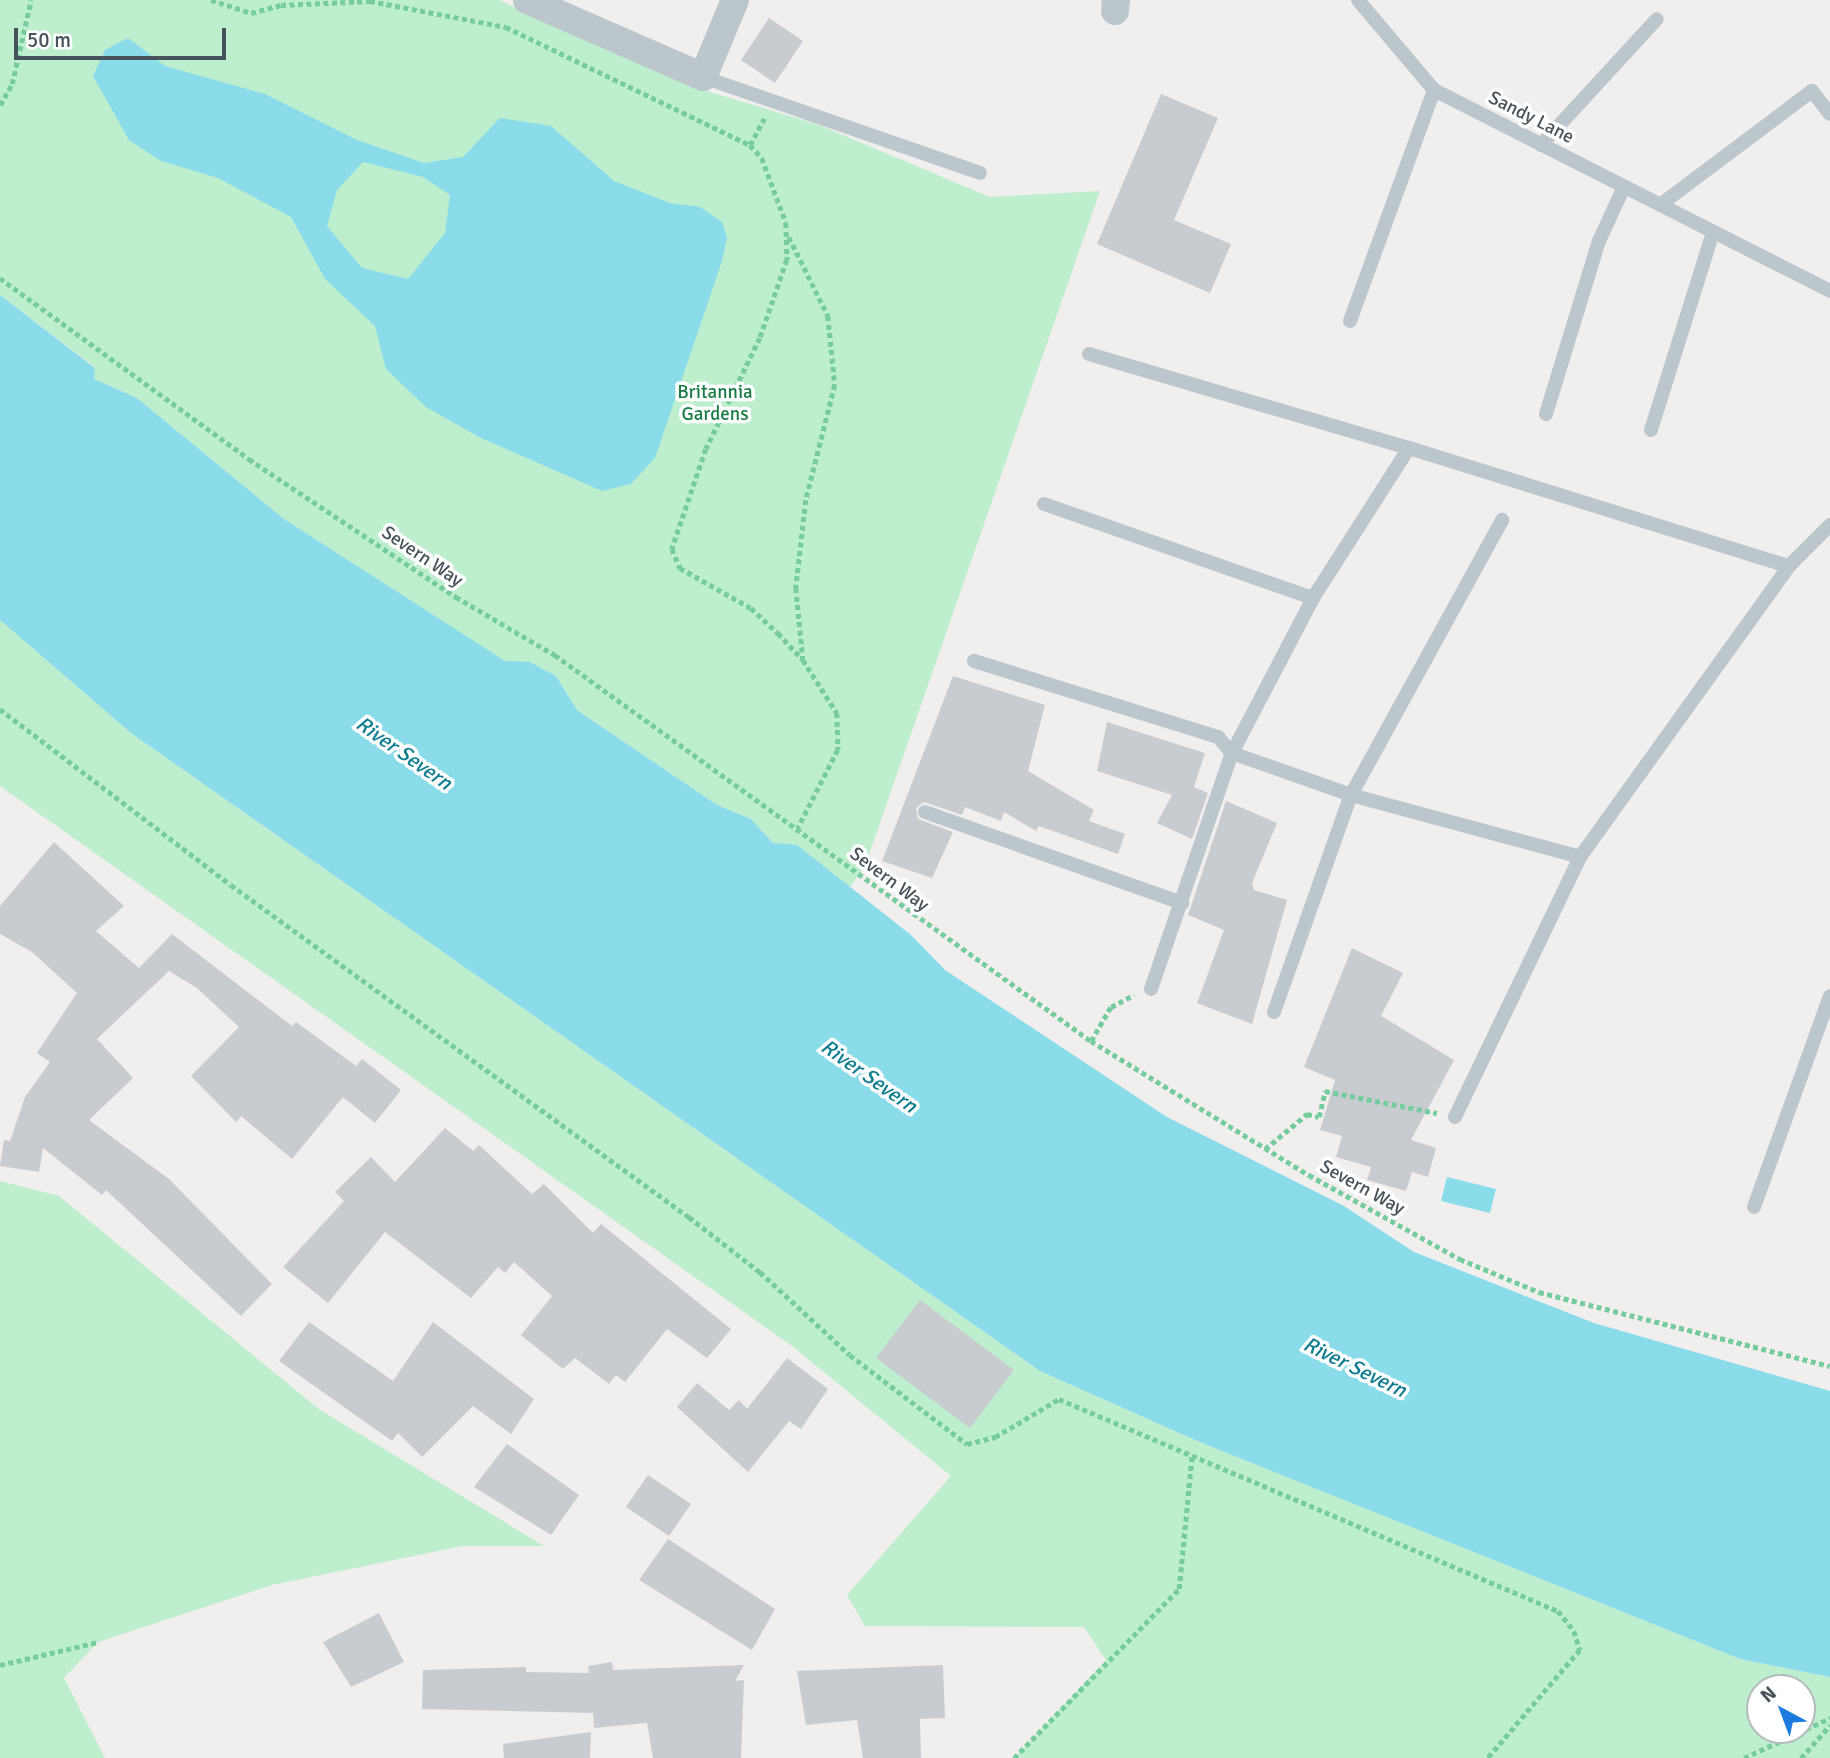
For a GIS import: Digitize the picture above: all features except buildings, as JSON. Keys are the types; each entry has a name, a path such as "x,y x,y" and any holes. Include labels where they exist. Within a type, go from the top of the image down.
{"street":[{"path":"527,0 703,77 735,0"}],"lane":[{"path":"1350,321 1434,90 1358,0"},
{"path":"1541,145 1657,19"},
{"path":"703,77 768,102 853,125 916,154 980,173"},
{"name":"Sandy Lane","path":"1434,90 1830,291"},
{"path":"1660,205 1812,91 1830,114"},
{"path":"1546,414 1599,241 1624,187"},
{"path":"1651,430 1713,232"},
{"path":"1089,354 1409,448 1790,566"},
{"path":"1151,989 1232,753 1313,598 1409,448"},
{"path":"1044,504 1313,598"},
{"path":"1274,1012 1351,795 1502,520"},
{"path":"1455,1117 1580,857 1790,566 1830,524"},
{"path":"974,661 1218,737 1232,753 1351,795 1580,857"},
{"path":"925,811 1182,902"},
{"path":"1754,1207 1830,996"}],"path":[{"path":"0,105 12,84 31,0"},
{"path":"211,0 251,13 342,0 424,9 506,27 750,145 771,173 789,237 828,316 835,386 806,500 796,587 803,660"},
{"path":"750,145 768,102"},
{"path":"789,237 787,260 764,326 706,449 672,549 680,568 751,608 803,660 836,713 839,731 827,777 798,829"},
{"name":"Severn Way","path":"0,278 249,459 456,597 555,655 1091,1041 1265,1149 1460,1259 1539,1292 1830,1366"},
{"path":"0,709 231,885 689,1217 760,1272 850,1355 967,1444 995,1437 1059,1399 1558,1611 1574,1631 1580,1650 1488,1758"},
{"path":"1091,1041 1111,1007 1151,989"},
{"path":"1265,1149 1307,1114 1319,1117 1325,1091 1455,1117"},
{"path":"1014,1758 1180,1589 1192,1454"},
{"path":"0,1665 98,1642"},
{"path":"1744,1758 1830,1718"},
{"path":"1801,1758 1830,1725"}],"green space":[{"name":"Britannia Gardens","path":"0,0 499,0 690,86 819,125 990,197 1100,191 865,866 850,887 797,846 773,843 751,819 717,805 577,710 556,676 530,662 505,662 284,519 137,398 94,379 95,367 0,295"},
{"path":"0,620 131,733 1040,1371 1195,1440 1740,1659 1815,1674 1746,1674 1746,1744 1816,1744 1816,1674 1830,1677 1830,1758 1014,1758 1106,1660 1084,1627 865,1626 847,1595 951,1476 792,1346 0,786"},
{"path":"0,1181 59,1196 320,1410 544,1546 462,1546 272,1585 98,1642 64,1678 105,1758 0,1758"}],"water":[{"path":"128,38 165,66 265,94 357,140 424,163 463,157 500,118 551,126 614,181 670,203 700,207 722,222 727,238 721,264 655,458 631,484 602,491 481,438 426,407 386,369 375,326 325,279 291,217 218,178 161,161 129,140 93,76 105,50","holes":["363,162 423,177 450,195 445,233 408,279 362,268 327,226 337,190"]},
{"name":"River Severn","path":"0,295 95,368 94,379 137,398 284,519 505,661 530,662 556,676 577,710 717,805 751,819 773,843 797,845 911,935 945,970 1167,1117 1344,1206 1414,1252 1594,1323 1830,1391 1830,1677 1740,1659 1195,1440 1040,1371 131,733 0,620"},
{"path":"1447,1177 1496,1189 1490,1213 1441,1201"}]}
